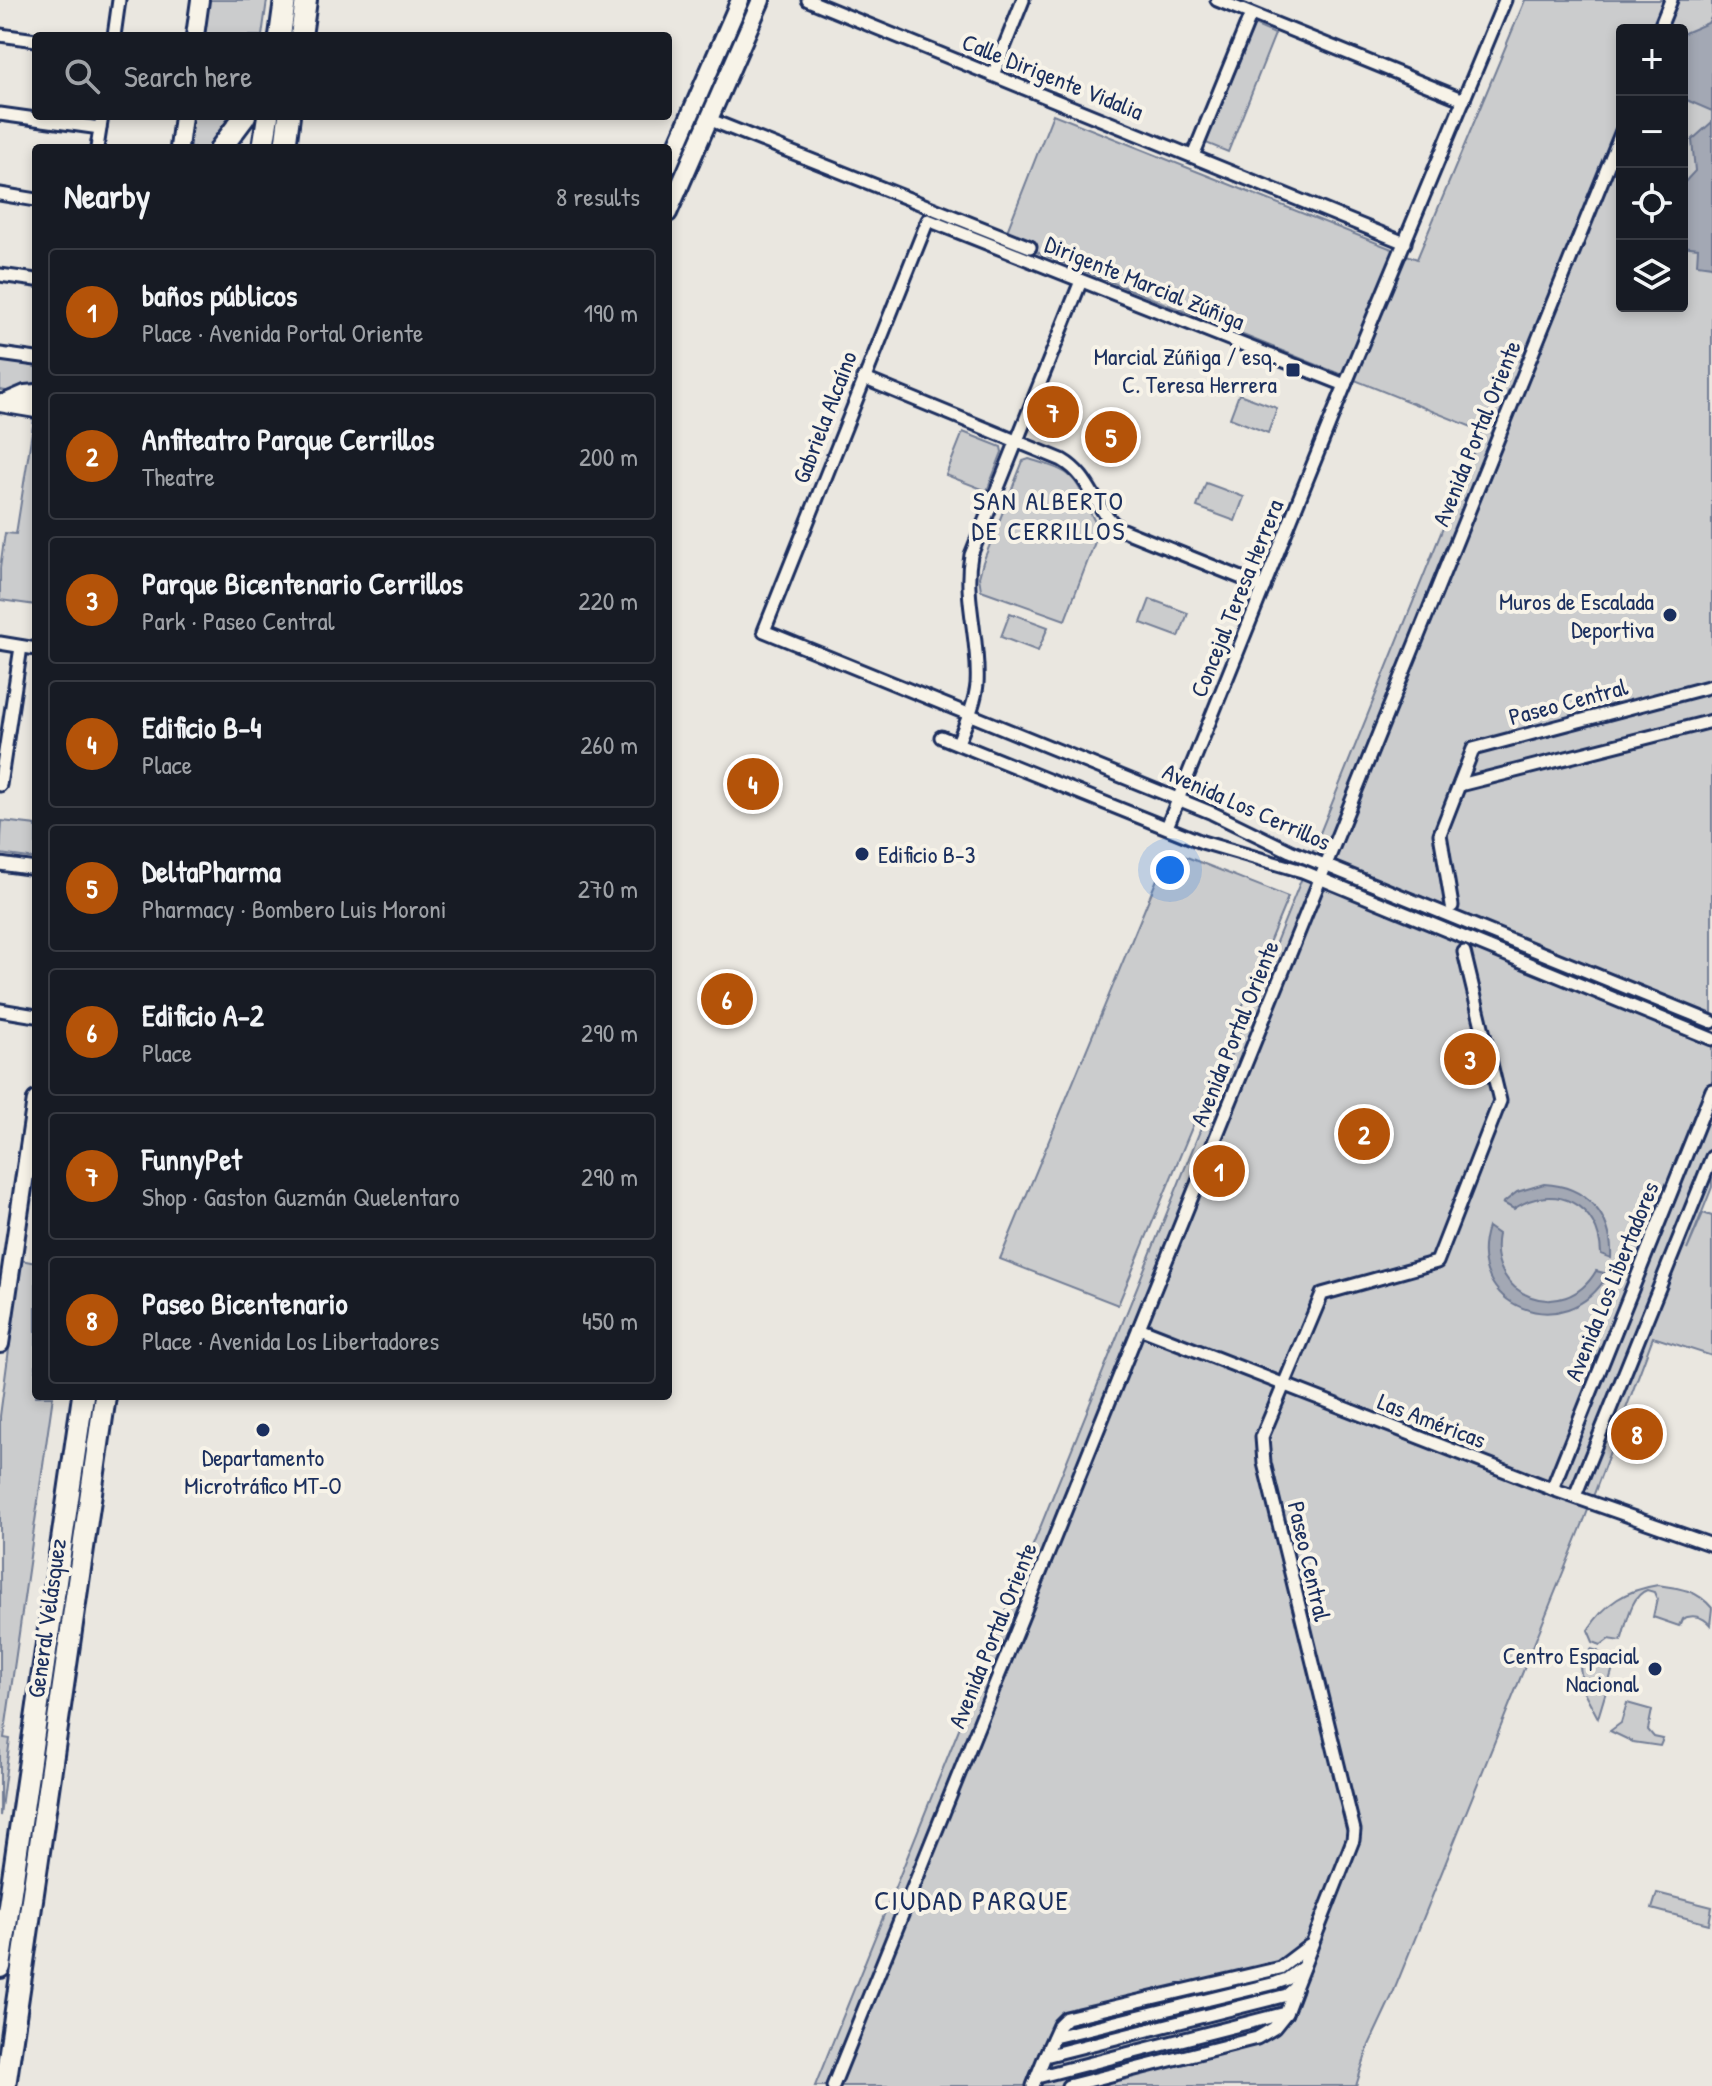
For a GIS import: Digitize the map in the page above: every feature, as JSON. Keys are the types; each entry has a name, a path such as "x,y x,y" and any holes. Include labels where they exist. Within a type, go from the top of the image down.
{"highway":[{"path":"281,32 285,0"},
{"path":"302,32 306,0"},
{"path":"224,144 242,120"},
{"path":"264,144 267,120"},
{"path":"286,144 288,120"},
{"name":"General Velásquez","path":"0,1967 82,1400"},
{"name":"General Velásquez","path":"5,2086 104,1400"}],"main road":[{"path":"196,32 200,0"},
{"path":"672,157 740,0"},
{"path":"672,204 761,0"},
{"path":"180,144 182,120"},
{"path":"2,403 32,393"},
{"path":"2,403 32,408"},
{"path":"0,1344 32,1127"}],"street":[{"path":"115,32 119,0"},
{"name":"Calle Dirigente Vidalia","path":"808,0 1405,243"},
{"path":"993,75 1023,0"},
{"path":"1217,0 1464,100"},
{"name":"Concejal Teresa Herrera","path":"1167,827 1345,385 1505,0"},
{"path":"1661,24 1671,0"},
{"path":"1193,156 1251,14"},
{"path":"0,35 32,39"},
{"path":"0,114 32,117"},
{"path":"708,119 1030,247"},
{"path":"76,120 101,122 98,144"},
{"name":"Avenida Portal Oriente","path":"833,2086 1616,146"},
{"path":"0,194 32,199"},
{"name":"Dirigente Marcial Zúñiga","path":"928,220 1345,385"},
{"name":"Gabriela Alcaíno","path":"764,631 928,220"},
{"path":"0,275 32,279"},
{"path":"958,743 977,685 968,571 976,539 1081,281"},
{"path":"0,354 32,358"},
{"path":"863,378 1074,467 1088,484 1103,514 1120,529 1264,587"},
{"name":"Avenida Los Cerrillos","path":"764,631 1712,1022"},
{"path":"0,643 32,648"},
{"path":"0,785 21,647"},
{"name":"Paseo Central","path":"1452,906 1440,834 1473,749 1712,686"},
{"path":"1460,785 1712,721"},
{"name":"Avenida Los Cerrillos","path":"941,737 1202,842 1274,862 1320,879 1712,1039"},
{"path":"0,864 32,868"},
{"name":"Paseo Central","path":"1286,2013 1353,1840 1354,1830 1262,1454 1265,1429 1322,1294 1437,1262 1500,1101 1464,952"},
{"path":"0,1010 32,1015"},
{"name":"Avenida Los Libertadores","path":"1552,1489 1712,1090"},
{"name":"Avenida Los Libertadores","path":"1575,1496 1712,1157"},
{"name":"Las Américas","path":"1139,1328 1552,1489 1712,1545"},
{"path":"1035,2081 1061,2022 1066,2018 1280,1968 1313,1943"},
{"path":"1054,2037 1276,1983 1304,1966"},
{"path":"1045,2056 1274,2000 1295,1988"},
{"path":"1035,2081 1286,2013"},
{"path":"1068,2086 1257,2038 1274,2028 1286,2013"}],"shaded area":[{"path":"206,0 267,0 263,32 202,32"},
{"path":"1525,0 1712,0 1712,1187 1687,1250 1703,1213 1712,1216 1712,1356 1653,1337 1585,1518 1391,1998 1369,2045 1356,2086 815,2086 1482,431 1004,239 1053,114 1417,259"},
{"path":"1712,16 1712,111 1688,101 1688,31 1708,23"},
{"path":"1254,25 1275,34 1228,152 1206,143"},
{"path":"187,120 232,120 214,144 184,144"},
{"path":"1712,122 1712,266 1697,264 1698,248 1688,247 1688,179 1695,171 1692,140"},
{"path":"0,360 32,364 32,391 18,393 0,390"},
{"path":"1239,394 1277,408 1268,433 1230,418"},
{"path":"32,432 32,604 0,600 5,533 16,534"},
{"path":"963,432 1001,447 1002,452 987,491 946,475"},
{"path":"1029,459 1058,468 1072,478 1100,529 1065,620 981,590 979,577 983,562 1023,461"},
{"path":"1206,483 1244,497 1235,521 1197,507"},
{"path":"1150,599 1188,613 1179,637 1141,623"},
{"path":"1010,613 1048,627 1038,651 1001,637"},
{"path":"2,821 32,825 32,858 0,854"},
{"path":"1169,850 1288,897 1118,1305 1000,1259"},
{"path":"1544,1184 1573,1190 1594,1206 1607,1229 1611,1258 1601,1254 1593,1222 1572,1203 1545,1197 1514,1209 1503,1203 1517,1192"},
{"path":"1488,1227 1498,1234 1497,1256 1504,1274 1515,1288 1530,1297 1548,1300 1566,1297 1582,1288 1596,1271 1608,1274 1590,1296 1568,1309 1545,1312 1522,1308 1503,1296 1490,1278 1484,1255"},
{"path":"21,1260 32,1262 32,1400 52,1400 4,1738 10,1739 0,1816 0,1416"},
{"path":"1658,1585 1681,1589 1700,1597 1712,1608 1710,1625 1697,1617 1682,1619 1679,1626 1653,1617 1657,1599 1654,1592 1647,1590 1633,1604 1621,1641 1609,1639 1601,1645 1593,1642 1588,1630 1609,1605 1626,1594"},
{"path":"1591,1649 1598,1651 1603,1662 1613,1668 1598,1718 1583,1690 1579,1659"},
{"path":"1627,1703 1652,1710 1648,1730 1654,1737 1663,1739 1660,1746 1633,1742 1610,1731 1621,1723"},
{"path":"1657,1893 1712,1907 1709,1924 1652,1909"}],"place":[{"name":"Marcial Zúñiga / esq. C. Teresa Herrera","path":"1293,370"},
{"name":"FunnyPet","path":"1053,412"},
{"name":"DeltaPharma","path":"1111,437"},
{"name":"Muros de Escalada Deportiva","path":"1670,615"},
{"name":"Edificio B-4","path":"753,784"},
{"name":"Edificio B-3","path":"862,854"},
{"name":"Edificio A-2","path":"727,999"},
{"name":"Parque Bicentenario Cerrillos","path":"1470,1059"},
{"name":"Anfiteatro Parque Cerrillos","path":"1364,1134"},
{"name":"baños públicos","path":"1219,1171"},
{"name":"Departamento Microtráfico MT-O","path":"263,1430"},
{"name":"Paseo Bicentenario","path":"1637,1434"},
{"name":"Centro Espacial Nacional","path":"1655,1669"}],"district":[{"name":"SAN ALBERTO DE CERRILLOS","path":"1049,515"},
{"name":"CIUDAD PARQUE","path":"972,1900"}]}
